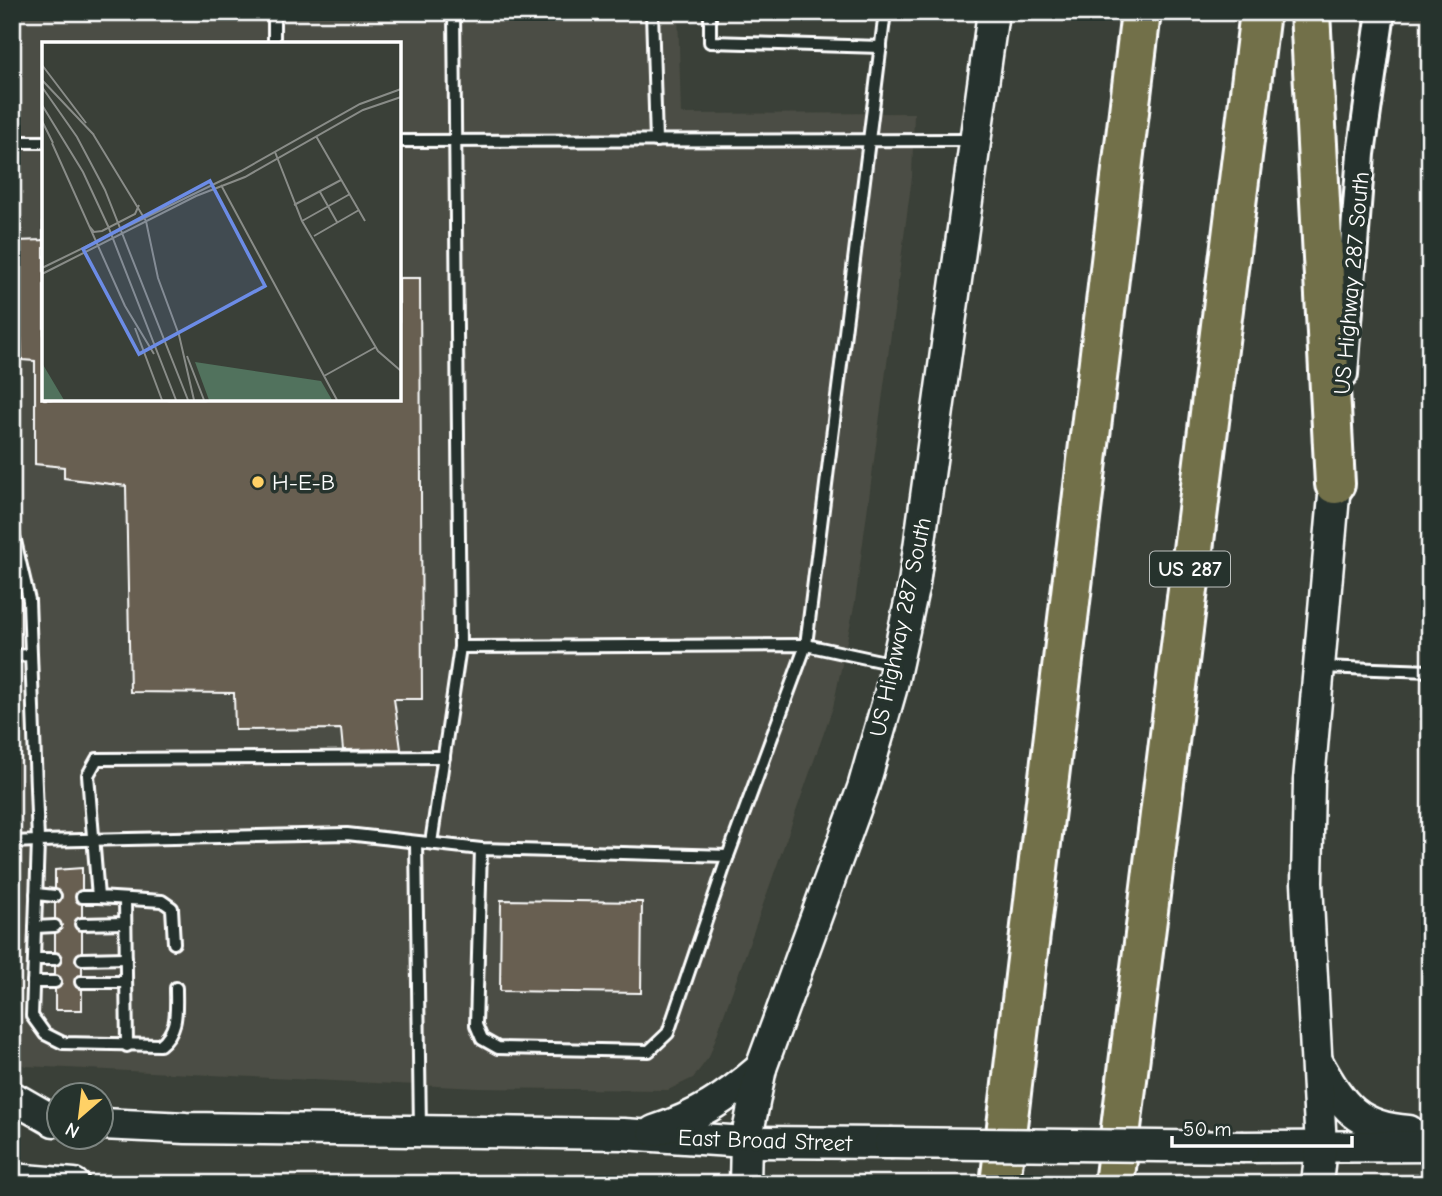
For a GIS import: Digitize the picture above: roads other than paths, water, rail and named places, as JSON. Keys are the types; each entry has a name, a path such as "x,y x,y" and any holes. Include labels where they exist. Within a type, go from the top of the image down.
{"highway":[{"path":"1000,1184 1141,12"},
{"name":"US 287","path":"1114,1184 1260,12"},
{"path":"1310,12 1335,484"}],"main road":[{"name":"US Highway 287 South","path":"745,1184 746,1142 761,1068 863,788 897,664 916,571 993,12"},
{"name":"US Highway 287 South","path":"1317,1184 1321,1147 1307,883 1309,781 1335,484"},
{"path":"1316,1060 1334,1091 1363,1121 1374,1127 1430,1136"},
{"path":"639,1135 689,1120 724,1100 761,1068"},
{"path":"12,1097 46,1115"},
{"path":"12,1116 46,1120"},
{"name":"East Broad Street","path":"116,1124 639,1135 746,1142 1430,1146"},
{"path":"12,1179 74,1184"}],"street":[{"name":"US Highway 287 South","path":"1335,484 1361,154 1381,12"}],"lane":[{"path":"274,12 274,42"},
{"path":"431,844 460,647 453,141 454,12"},
{"path":"652,12 656,141"},
{"path":"710,12 710,42 881,47"},
{"path":"481,849 476,1025 482,1039 498,1048 649,1051 668,1033 728,856 806,645 885,12"},
{"path":"401,141 869,138 976,140"},
{"path":"12,142 42,142"},
{"path":"12,528 29,600 38,841 32,1016 45,1034 62,1043 160,1045 172,1035 176,1017 176,988"},
{"path":"460,647 806,645 897,664"},
{"path":"12,656 30,655"},
{"path":"1318,667 1430,671"},
{"path":"98,897 88,775 97,759 444,757"},
{"path":"12,842 93,843 347,834 481,849 728,856"},
{"path":"416,842 420,1132"},
{"path":"36,894 55,896"},
{"path":"82,897 162,901 172,908 174,943"},
{"path":"125,899 127,1046"},
{"path":"82,924 125,923"},
{"path":"35,927 55,926"},
{"path":"82,959 125,958"},
{"path":"34,959 55,959"},
{"path":"33,982 55,982"},
{"path":"81,982 126,982"}],"place":[{"name":"H-E-B","path":"258,482"}]}
